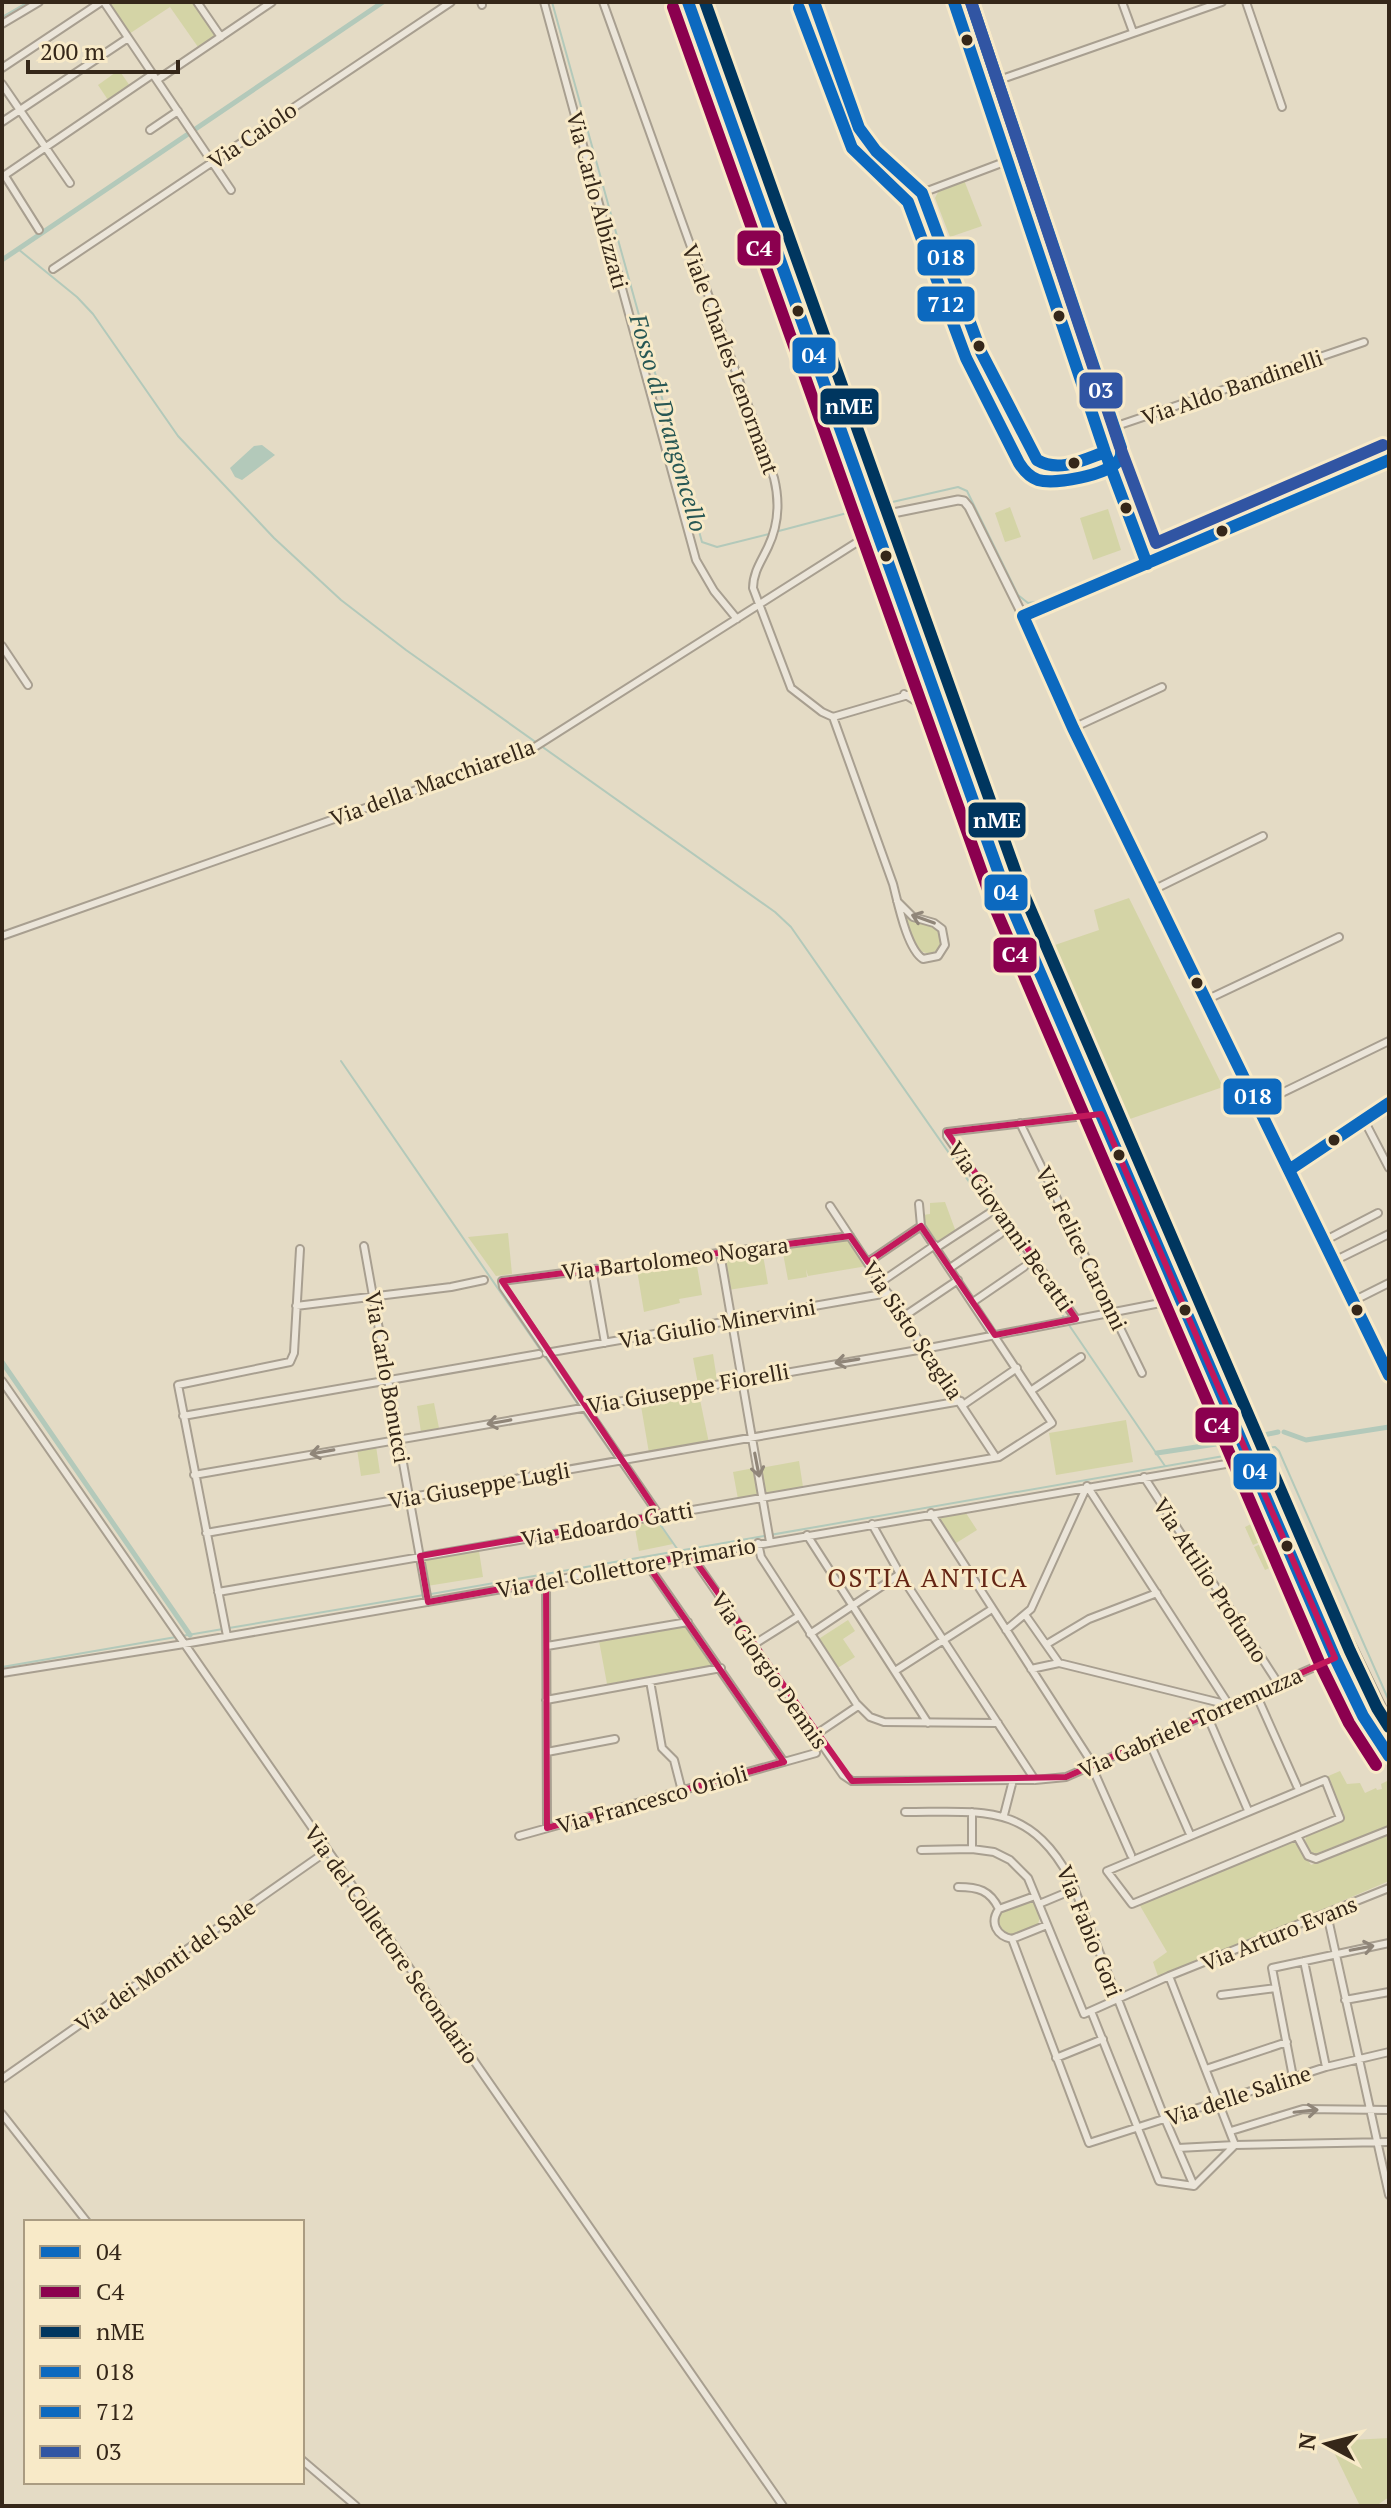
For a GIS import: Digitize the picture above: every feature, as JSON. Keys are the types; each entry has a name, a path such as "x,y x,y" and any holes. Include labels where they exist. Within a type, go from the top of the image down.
{"main road":[{"path":"688,2 872,496 888,514 1013,863 1048,951 1342,1627 1389,1724"},
{"path":"696,2 872,496"},
{"path":"707,2 872,496 873,511 932,688 1011,906 1335,1658 1367,1723 1389,1756"},
{"path":"873,511 1028,921 1327,1620 1357,1685 1389,1740"}],"street":[{"path":"2,24 39,2"},
{"path":"2,68 102,2 231,190"},
{"path":"197,2 221,37"},
{"path":"39,230 3,176 272,2"},
{"name":"Via Caiolo","path":"53,269 451,2"},
{"name":"Via Carlo Albizzati","path":"544,2 696,560 709,583 737,619"},
{"name":"Viale Charles Lenormant","path":"603,2 772,471 778,500 777,522 753,579 753,590 791,688 805,701 833,717"},
{"path":"814,2 866,140 922,193 981,352 1037,460 1043,465 1056,466 1105,452"},
{"path":"954,2 1105,452 1147,562"},
{"path":"1122,2 1133,32"},
{"path":"982,86 1222,2"},
{"path":"1246,2 1282,107"},
{"path":"2,122 128,38"},
{"path":"2,84 70,183"},
{"path":"150,130 178,111"},
{"path":"922,193 1007,161"},
{"name":"Via Aldo Bandinelli","path":"1099,432 1364,342"},
{"path":"1023,616 1389,460"},
{"path":"888,514 949,501 964,501 1023,616 1073,728 1389,1375"},
{"name":"Via della Macchiarella","path":"2,936 530,750 870,534"},
{"path":"2,646 28,685"},
{"path":"1073,728 1162,687"},
{"path":"897,901 913,917 934,923 942,929 945,945 938,956 927,960 915,953 833,717 932,688"},
{"path":"904,694 918,701 946,728"},
{"path":"1153,890 1263,836"},
{"path":"1206,1000 1339,937"},
{"path":"1257,1105 1389,1041"},
{"path":"1289,1170 1389,1103"},
{"path":"1020,1123 1101,1114"},
{"path":"1364,1120 1389,1168"},
{"name":"Via Giovanni Becatti","path":"1020,1123 947,1132 947,1136 1070,1320"},
{"name":"Via Felice Caronni","path":"1020,1123 1142,1373"},
{"path":"919,1204 921,1226 1032,1390 1081,1357"},
{"name":"Via Sisto Scaglia","path":"830,1206 995,1456"},
{"path":"1324,1241 1378,1213"},
{"path":"881,1282 988,1214"},
{"path":"868,1262 921,1226"},
{"path":"950,1268 1000,1234"},
{"path":"1334,1261 1389,1234"},
{"name":"Via Bartolomeo Nogara","path":"542,1354 502,1282 850,1236"},
{"name":"Via Carlo Bonucci","path":"364,1246 428,1602"},
{"path":"227,1636 179,1384 290,1362 294,1353 300,1249"},
{"path":"720,1253 770,1542"},
{"path":"973,1302 1024,1267"},
{"path":"592,1269 605,1343"},
{"path":"296,1306 484,1280"},
{"path":"903,1317 958,1280"},
{"path":"1353,1301 1389,1283"},
{"name":"Via Giulio Minervini","path":"183,1416 888,1293"},
{"name":"Via Giuseppe Fiorelli","path":"194,1475 924,1349 1181,1299"},
{"path":"542,1354 659,1515"},
{"path":"962,1403 1017,1368"},
{"name":"Via del Collettore Secondario","path":"2,1381 783,2506"},
{"name":"Via Edoardo Gatti","path":"218,1592 999,1457 1052,1423 1032,1390"},
{"name":"Via Giuseppe Lugli","path":"206,1533 962,1403"},
{"name":"Via del Collettore Primario","path":"2,1673 1249,1460"},
{"name":"Via Attilio Profumo","path":"1144,1477 1278,1683"},
{"path":"1087,1486 1229,1705"},
{"path":"1006,1630 1026,1616 1087,1486"},
{"path":"931,1513 1093,1767 1131,1855"},
{"path":"872,1524 900,1574 1035,1780"},
{"path":"807,1535 928,1723"},
{"path":"758,1543 760,1555 810,1634 858,1706 870,1717 881,1721 998,1723"},
{"name":"Via Giorgio Dennis","path":"691,1555 815,1735 845,1777 852,1781"},
{"name":"Via Francesco Orioli","path":"647,1564 784,1762"},
{"path":"810,1634 900,1574"},
{"path":"546,1581 547,1828"},
{"path":"1047,1644 1089,1619 1157,1593"},
{"path":"895,1671 992,1609"},
{"path":"753,1645 799,1616"},
{"path":"1026,1616 1059,1663"},
{"path":"547,1646 688,1622"},
{"name":"Via Gabriele Torremuzza","path":"852,1781 1035,1780 1066,1777 1335,1658"},
{"path":"1031,1669 1059,1663 1229,1705"},
{"path":"546,1700 721,1668"},
{"path":"650,1681 662,1748 674,1761 682,1791"},
{"path":"1256,1694 1297,1786"},
{"path":"815,1735 858,1706"},
{"path":"1207,1715 1247,1808"},
{"path":"547,1752 615,1739"},
{"path":"1149,1741 1189,1832"},
{"name":"Via Francesco Orioli","path":"519,1836 816,1753"},
{"path":"1004,1815 1013,1780"},
{"path":"1325,1780 1340,1818 1297,1836 1132,1904 1107,1871 1325,1780"},
{"name":"Via Fabio Gori","path":"905,1812 1004,1815 1043,1838 1059,1856 1194,2186"},
{"path":"972,1812 972,1849"},
{"path":"1297,1836 1309,1857 1316,1859 1389,1830"},
{"path":"921,1850 994,1852 1010,1860 1028,1878 1047,1925 1103,2039 1159,2181 1194,2186 1235,2145"},
{"name":"Via dei Monti del Sale","path":"2,2079 327,1851"},
{"path":"958,1887 981,1889 999,1909"},
{"name":"Via Arturo Evans","path":"1088,2012 1169,1976 1389,1888"},
{"path":"1039,1904 1075,1889"},
{"path":"1035,1896 999,1909 994,1917 995,1926 1002,1935 1012,1939 1047,1925"},
{"path":"1327,1914 1389,2195"},
{"path":"1012,1939 1056,2058 1103,2039"},
{"path":"1293,2077 1272,1968 1389,1943"},
{"path":"1304,1961 1326,2067"},
{"path":"1169,1976 1235,2145"},
{"path":"1221,1995 1276,1988"},
{"path":"1345,2000 1389,1992"},
{"path":"1206,2069 1287,2042"},
{"name":"Via delle Saline","path":"1056,2058 1089,2143 1293,2077 1389,2052"},
{"path":"1231,2131 1303,2109 1389,2110"},
{"path":"2,2114 85,2220"},
{"path":"1178,2148 1389,2142"},
{"path":"304,2462 356,2506"}],"highlighted area":[{"path":"1101,1114 1335,1658 1066,1777 852,1781 691,1555 647,1564 784,1762 547,1828 546,1581 428,1602 420,1556 659,1515 502,1281 850,1236 868,1262 921,1226 995,1335 1076,1319 947,1132"}],"green space":[{"path":"107,2 195,2 217,36 198,47 170,7 129,34"},
{"path":"119,70 130,86 108,100 98,85"},
{"path":"964,180 982,226 950,237 935,198 939,190"},
{"path":"1010,507 1021,537 1005,542 995,513"},
{"path":"1108,509 1121,550 1093,560 1080,518"},
{"path":"1129,898 1223,1087 1127,1120 1052,946 1099,930 1094,910"},
{"path":"903,912 914,921 938,928 942,940 938,950 929,954 917,950"},
{"path":"945,1202 956,1232 937,1243 925,1225 923,1215 930,1214 930,1203"},
{"path":"508,1233 512,1274 496,1276 468,1237"},
{"path":"850,1240 867,1266 808,1276 806,1269 807,1277 788,1280 782,1248"},
{"path":"762,1249 768,1284 728,1290 723,1256"},
{"path":"696,1260 702,1295 679,1299 680,1303 644,1312 637,1270"},
{"path":"713,1354 717,1380 698,1384 693,1358"},
{"path":"698,1390 709,1443 649,1453 640,1400"},
{"path":"434,1403 439,1428 421,1432 417,1406"},
{"path":"1126,1420 1133,1462 1056,1475 1049,1433"},
{"path":"376,1446 380,1473 361,1476 357,1449"},
{"path":"799,1461 803,1487 766,1494 761,1468"},
{"path":"754,1468 759,1495 738,1499 733,1472"},
{"path":"964,1510 977,1530 953,1545 937,1519 939,1515"},
{"path":"1265,1517 1274,1536 1253,1545 1245,1527"},
{"path":"655,1519 673,1544 639,1551 634,1523"},
{"path":"1275,1537 1285,1561 1265,1570 1254,1547"},
{"path":"479,1551 483,1577 427,1586 423,1559"},
{"path":"848,1620 855,1631 843,1639 855,1657 836,1669 817,1640"},
{"path":"686,1626 714,1665 607,1684 599,1641"},
{"path":"1340,1771 1347,1784 1360,1783 1365,1793 1382,1789 1381,1784 1389,1780 1389,1826 1312,1855 1306,1837 1342,1821 1344,1814 1331,1791 1330,1779 1326,1777"},
{"path":"1389,1833 1389,1881 1159,1979 1153,1962 1167,1952 1139,1904 1290,1842 1297,1844 1311,1865"},
{"path":"1032,1898 1040,1917 1038,1924 1012,1936 996,1926 1004,1910"},
{"path":"1389,2438 1389,2497 1376,2506 1360,2506 1330,2444 1333,2441"}],"shaded area":[{"path":"262,445 275,455 242,480 235,477 230,468 254,446"}],"waterway":[{"name":"Fosso di Drangoncello","path":"2,17 28,2"},
{"path":"2,260 383,2"},
{"name":"Fosso di Drangoncello","path":"552,2 702,542 717,547 769,534"},
{"path":"18,249 93,314 178,436 274,538 341,600 406,650 775,912 791,927 1065,1319"},
{"name":"Fosso di Drangoncello","path":"1148,556 1389,452"},
{"name":"Fosso di Drangoncello","path":"888,503 958,487 967,491 1018,595 1028,603 1043,601 1142,559"},
{"name":"Fosso di Drangoncello","path":"775,532 866,508"},
{"path":"341,1061 579,1406"},
{"path":"1069,1325 1165,1466"},
{"path":"2,1362 190,1635"},
{"path":"582,1411 615,1458"},
{"path":"1284,1432 1306,1440 1389,1427"},
{"path":"1264,1435 1278,1432"},
{"path":"1157,1453 1236,1441"},
{"path":"1267,1448 1275,1447 1279,1451 1389,1701"},
{"path":"431,1594 1241,1453"},
{"path":"619,1464 654,1514"},
{"path":"657,1520 678,1550"},
{"path":"229,1628 424,1595"},
{"path":"182,1636 223,1629"},
{"path":"2,1667 176,1637"}],"transit line":[{"name":"04","path":"688,2 1007,896 1335,1658 1363,1716 1389,1756"},
{"name":"nME","path":"705,2 1022,890 1350,1651 1389,1727"},
{"name":"018","path":"814,2 859,128 876,151 922,193 981,352 1037,460 1062,465 1105,452"},
{"name":"018","path":"954,2 1105,452 1147,564"},
{"name":"712","path":"799,8 852,148 908,202 966,358 1019,463 1038,480 1080,478 1112,466 1120,458 1121,448 971,2"},
{"name":"03","path":"971,2 1120,447 1156,543 1383,445"},
{"name":"C4","path":"673,7 992,901 1320,1664 1349,1723 1376,1765"},
{"name":"018","path":"1389,460 1023,616 1073,728 1389,1375"},
{"name":"018","path":"1289,1170 1389,1103"}],"district":[{"name":"OSTIA ANTICA","path":"928,1577"}]}
